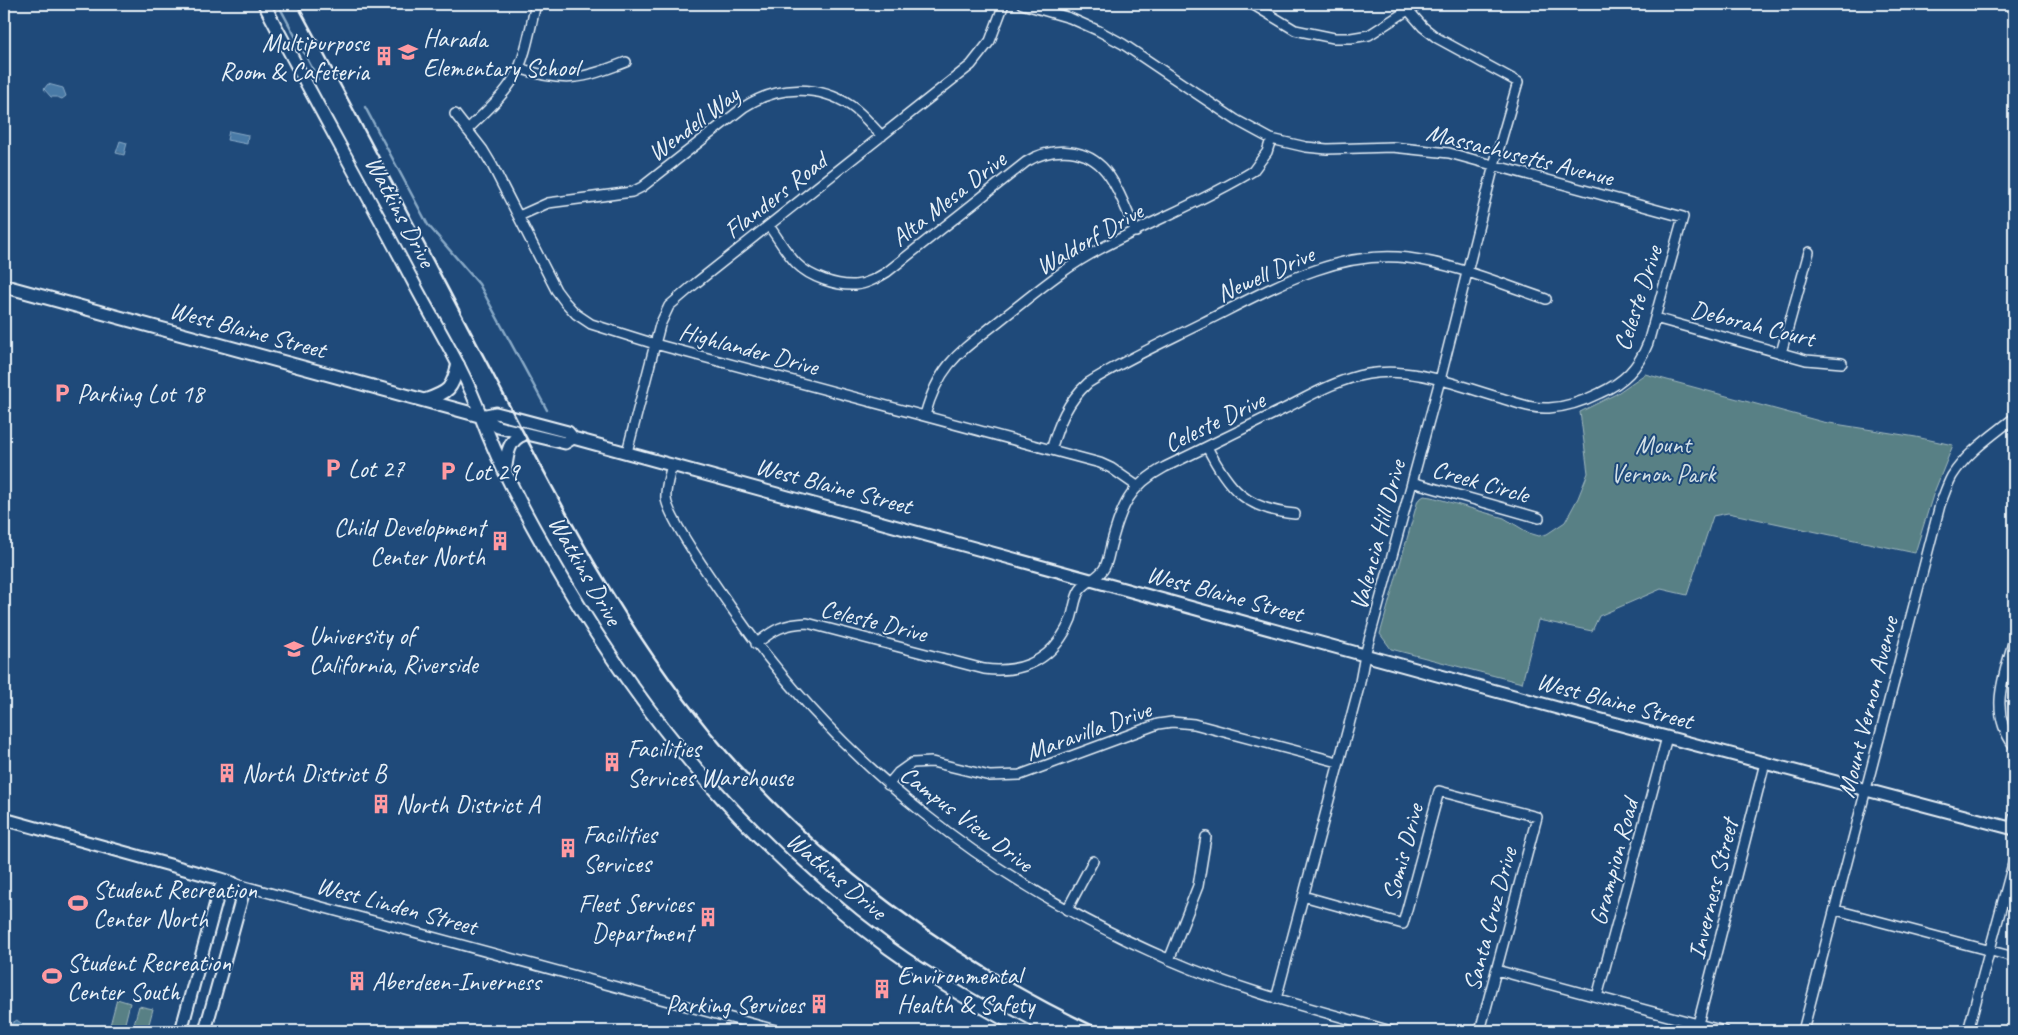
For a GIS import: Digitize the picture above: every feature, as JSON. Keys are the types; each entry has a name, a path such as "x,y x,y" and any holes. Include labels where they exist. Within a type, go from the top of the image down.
{"main road":[{"name":"West Blaine Street","path":"4,286 481,416"},
{"path":"426,400 448,391 453,385 458,365"},
{"name":"Watkins Drive","path":"481,416 505,470 584,616 626,680 720,798 780,858 815,889 890,948 970,1000 1026,1031"},
{"path":"505,470 511,444 517,436 524,434"}],"street":[{"name":"Watkins Drive","path":"264,4 320,112 366,192 458,365 481,416"},
{"path":"467,130 498,99 513,79 519,68 536,4"},
{"name":"Flanders Road","path":"627,452 655,344 664,314 669,306 696,282 971,65 990,41 1004,4"},
{"name":"Massachusetts Avenue","path":"1022,4 1070,18 1123,44 1236,120 1270,139 1306,147 1327,149 1392,147 1427,149 1494,165 1683,217"},
{"path":"1252,4 1295,30 1334,38 1369,35 1406,7"},
{"name":"Valencia Hill Drive","path":"1276,999 1359,687 1365,655 1440,380 1494,165 1518,82 1437,38 1423,27 1406,7"},
{"path":"519,68 540,76 567,79 600,72 626,62"},
{"name":"Wendell Way","path":"519,216 554,202 618,196 632,192 642,187 744,107 756,99 780,91 794,89 834,96 860,113 882,136"},
{"name":"Highlander Drive","path":"455,114 488,157 556,290 576,314 591,324 655,344 1100,463 1111,468 1137,486"},
{"name":"Waldorf Drive","path":"925,416 931,394 938,379 961,351 1048,282 1080,260 1253,171 1267,152 1270,139"},
{"name":"Alta Mesa Drive","path":"769,226 797,264 809,272 826,280 843,284 865,283 887,272 1026,162 1037,156 1060,151 1074,152 1088,157 1101,166 1110,178 1136,232"},
{"name":"Celeste Drive","path":"756,644 775,629 786,625 807,623 984,669 1002,672 1018,669 1047,655 1058,643 1067,628 1079,591 1104,570 1119,516 1126,501 1137,486 1154,473 1207,446 1350,378 1387,372 1418,375 1534,407 1548,408 1578,402 1608,390 1623,380 1635,369 1643,357 1683,217"},
{"path":"1781,353 1809,252"},
{"name":"Newell Drive","path":"1051,450 1068,405 1088,383 1173,337 1292,279 1335,264 1394,257 1424,261 1467,272 1546,299"},
{"name":"Deborah Court","path":"1655,318 1806,360 1842,363"},
{"name":"West Blaine Street","path":"481,416 496,412 568,432 572,438 1365,655 1866,790 2013,825"},
{"name":"West Blaine Street","path":"481,416 498,427 565,444 572,438"},
{"name":"Mount Vernon Avenue","path":"1803,1031 1836,910 1933,529 1946,490 1952,476 1973,452 2014,418"},
{"path":"1207,446 1221,473 1240,494 1254,504 1269,510 1295,514"},
{"name":"Campus View Drive","path":"672,464 666,499 672,514 710,577 756,644 816,715 850,750 888,785 948,833 994,866 1067,910 1169,960 1276,999 1391,1031"},
{"name":"Creek Circle","path":"1412,482 1539,518"},
{"path":"2014,638 2000,691 1999,705 2000,717 2004,728 2014,746"},
{"name":"Maravilla Drive","path":"888,785 906,766 922,762 932,762 990,776 1020,775 1145,728 1172,722 1194,724 1338,762"},
{"name":"Grampion Road","path":"1597,997 1667,736"},
{"name":"Inverness Street","path":"1698,1024 1765,763"},
{"name":"Somis Drive","path":"1303,896 1403,924 1439,791"},
{"name":"Santa Cruz Drive","path":"1439,791 1537,817 1480,1031"},
{"name":"West Linden Street","path":"4,819 778,1031"},
{"path":"1169,960 1198,886 1206,837"},
{"path":"1968,1031 2014,860"},
{"path":"1067,910 1093,861"},
{"path":"181,1031 219,891 221,887 233,883 240,888 242,897 205,1031"},
{"path":"1836,910 2014,956"},
{"path":"1496,970 1724,1031"}],"green space":[{"name":"Mount Vernon Park","path":"1645,374 1823,422 1953,445 1933,495 1915,553 1728,513 1713,516 1687,595 1661,589 1599,616 1592,631 1538,620 1522,683 1391,649 1380,634 1418,500 1424,496 1432,497 1504,518 1529,533 1539,536 1547,534 1565,522 1578,498 1588,473 1580,412 1616,394"},
{"path":"117,999 130,1003 123,1031 109,1029"},
{"path":"139,1006 153,1009 147,1031 132,1031"}],"water":[{"path":"48,84 63,88 66,96 62,99 51,97 44,89"},
{"path":"229,131 248,135 247,144 227,140"},
{"path":"120,141 127,143 124,155 116,153"},
{"path":"17,1020 22,1024 21,1031 10,1031 12,1023"}],"waterway":[{"path":"278,4 318,79"},
{"path":"365,107 428,225 479,284 547,410"}],"railway":[{"path":"297,4 568,516 620,606 679,692 711,733 752,780 796,824 842,865 891,904 942,940 994,973 1104,1031"}],"place":[{"name":"Harada Elementary School","path":"408,52"},
{"name":"Multipurpose Room & Cafeteria","path":"384,56"},
{"name":"Parking Lot 18","path":"62,393"},
{"name":"Lot 27","path":"333,468"},
{"name":"Lot 29","path":"448,471"},
{"name":"Child Development Center North","path":"500,541"},
{"name":"University of California, Riverside","path":"294,649"},
{"name":"Facilities Services Warehouse","path":"612,762"},
{"name":"North District B","path":"227,773"},
{"name":"North District A","path":"381,804"},
{"name":"Facilities Services","path":"568,848"},
{"name":"Student Recreation Center North","path":"78,903"},
{"name":"Fleet Services Department","path":"708,917"},
{"name":"Student Recreation Center South","path":"52,976"},
{"name":"Aberdeen-Inverness","path":"357,981"},
{"name":"Environmental Health & Safety","path":"882,989"},
{"name":"Parking Services","path":"819,1004"}]}
